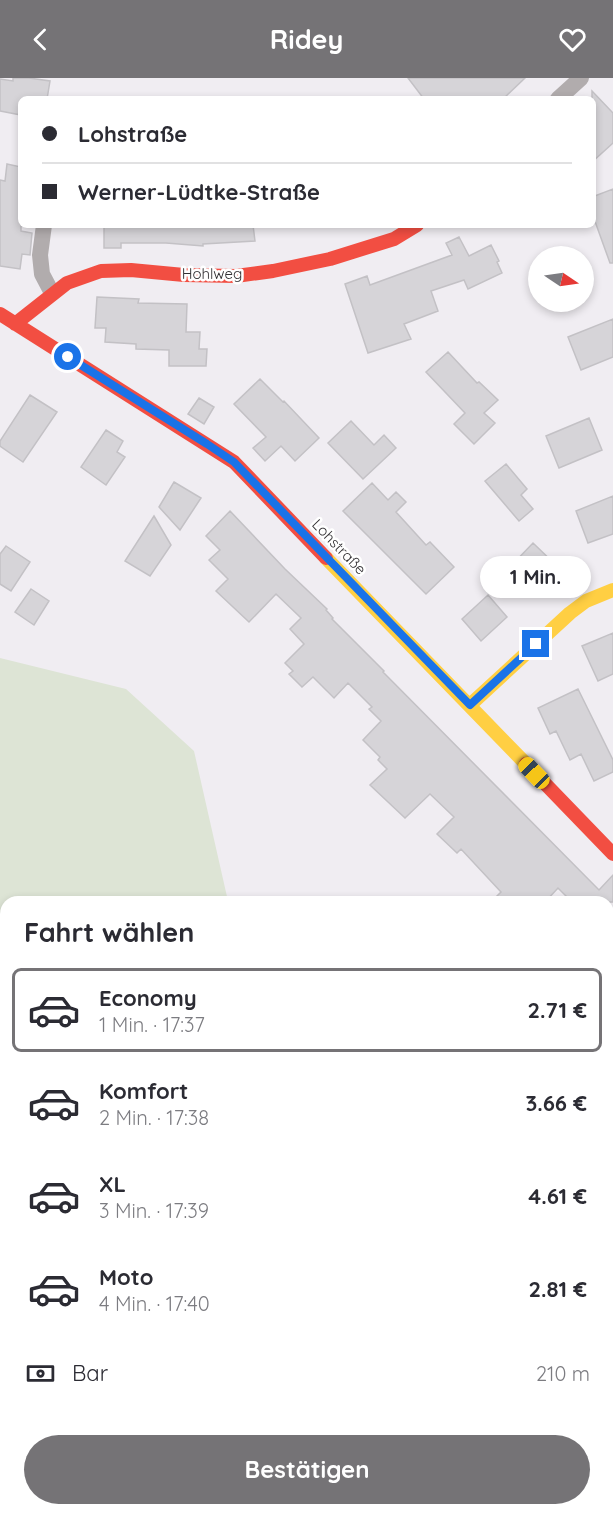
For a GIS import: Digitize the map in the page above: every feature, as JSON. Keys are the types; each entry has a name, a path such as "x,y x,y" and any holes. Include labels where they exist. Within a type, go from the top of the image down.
{"main road":[{"name":"Hohlweg","path":"15,324 67,283 101,271 131,270 184,275 236,276 273,272 330,259 394,239 412,228"},
{"name":"Lohstraße","path":"0,314 234,462 613,854"},
{"path":"470,705 570,613 585,601 613,590"}],"street":[{"path":"561,96 581,78"},
{"path":"44,228 40,255 42,274 52,293"}],"green space":[{"path":"0,658 126,689 194,751 227,896 0,896"}],"building":[{"path":"13,78 29,78 50,81 48,96 18,96 18,114 0,111 0,79 13,81"},
{"path":"408,78 525,78 506,96 422,96"},
{"path":"592,91 613,113 613,143 596,158 596,96 592,96"},
{"path":"7,164 18,166 18,228 21,228 21,231 32,233 30,255 22,254 20,269 0,266 0,180 5,181"},
{"path":"613,189 613,263 610,263 596,224 596,195"},
{"path":"104,228 253,228 255,241 203,244 203,246 121,243 121,248 104,248"},
{"path":"459,237 469,256 491,245 502,273 468,289 464,280 431,291 438,311 404,324 411,339 368,353 345,284 367,276 370,285 452,255 446,243"},
{"path":"97,297 139,299 138,303 187,304 186,332 200,332 199,349 207,349 206,366 169,366 169,350 136,349 136,344 105,342 106,328 95,328"},
{"path":"613,319 613,357 581,370 568,337"},
{"path":"448,352 477,383 479,382 498,400 484,413 495,423 474,444 454,424 465,413 426,372"},
{"path":"260,379 319,438 295,461 281,446 265,461 253,448 266,437 234,404"},
{"path":"30,395 57,412 23,462 0,446 0,441"},
{"path":"199,398 214,407 204,424 188,414"},
{"path":"589,418 602,450 559,468 546,436"},
{"path":"351,421 374,445 384,435 396,448 363,479 328,443"},
{"path":"106,430 123,441 117,452 125,457 106,485 81,467"},
{"path":"506,464 527,489 521,495 533,509 519,521 485,481"},
{"path":"174,482 201,498 180,530 159,507"},
{"path":"372,483 388,500 396,492 406,502 396,512 426,545 430,542 454,567 426,594 343,511"},
{"path":"613,496 613,534 588,543 576,511"},
{"path":"230,511 327,609 332,619 383,672 599,890 613,875 613,896 566,896 558,888 551,896 497,896 501,892 461,849 457,853 437,834 454,817 430,794 405,818 370,785 387,769 378,760 380,757 363,740 381,721 369,709 372,707 348,683 334,698 313,677 302,687 289,674 293,671 285,663 304,644 290,629 301,618 276,594 249,622 216,591 228,579 209,560 220,550 206,536"},
{"path":"154,516 171,545 150,576 125,561"},
{"path":"533,543 559,568 536,592 510,567"},
{"path":"6,546 30,562 11,591 0,584 0,554"},
{"path":"31,589 49,601 34,625 15,612"},
{"path":"488,595 507,617 481,641 462,619"},
{"path":"613,633 613,674 598,681 582,646"},
{"path":"578,689 613,760 613,772 594,781 581,754 570,760 556,731 550,734 538,708"}],"traffic: slow":[{"path":"326,558 526,764"},
{"path":"470,705 570,613 586,601 613,590"}],"traffic: jam":[{"path":"15,324 67,283 101,271 131,270 184,275 236,276 273,271 330,259 394,239 412,228"},
{"path":"0,314 234,462 326,558"},
{"path":"526,764 613,854"}],"route":[{"path":"68,357 234,462 470,705 536,644"}]}
